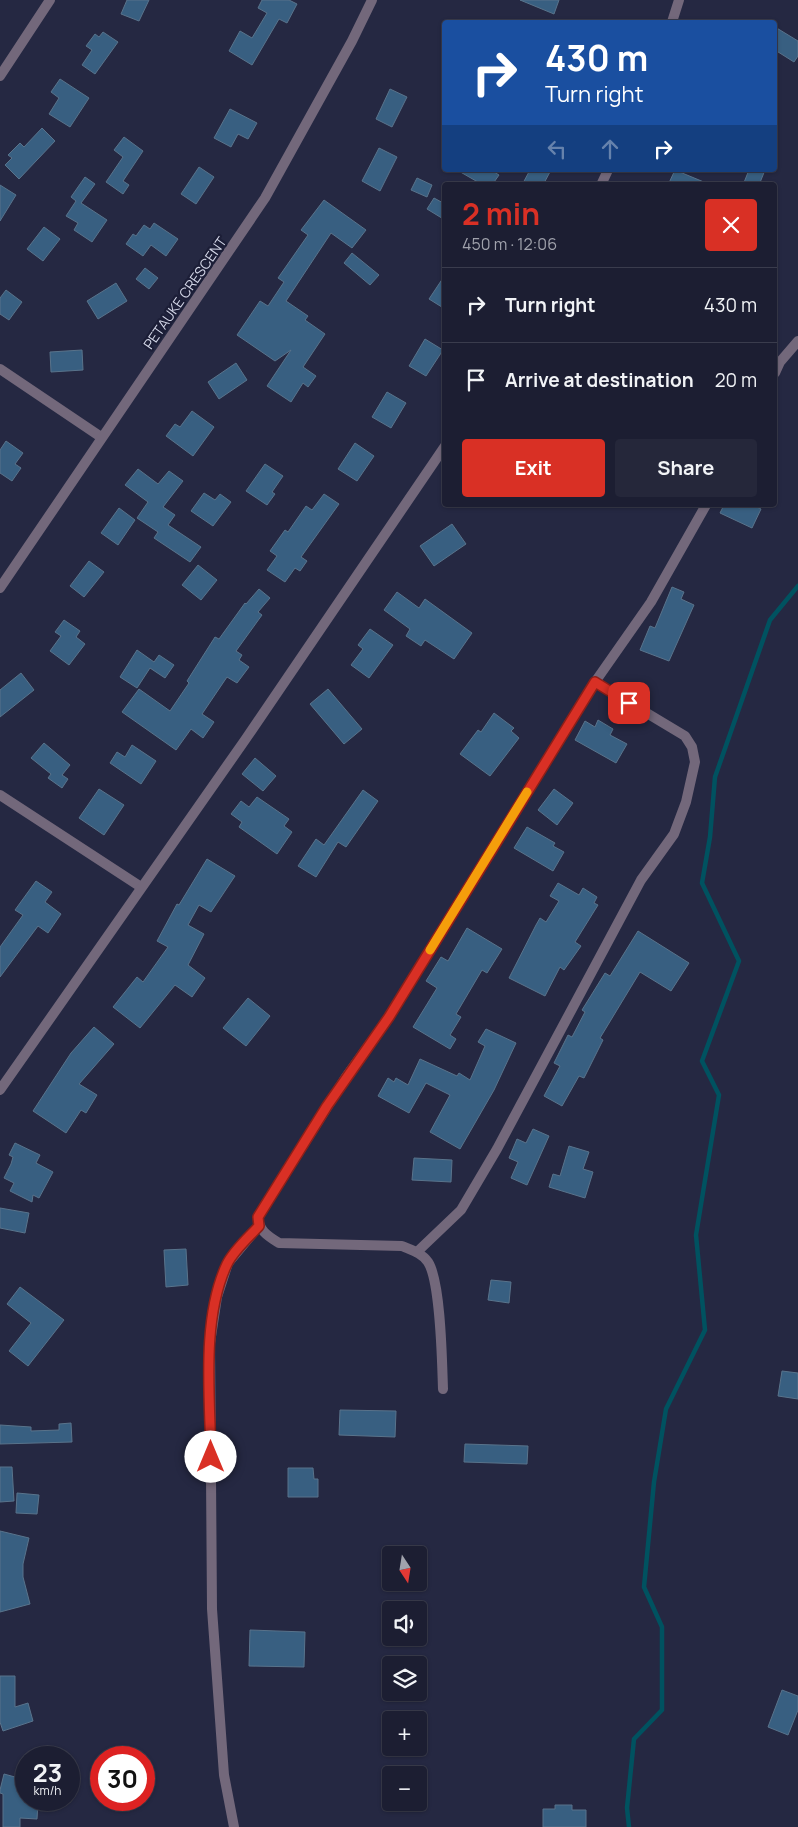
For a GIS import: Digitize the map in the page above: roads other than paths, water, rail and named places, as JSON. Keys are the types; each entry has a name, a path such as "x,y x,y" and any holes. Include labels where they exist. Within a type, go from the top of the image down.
{"street":[{"path":"0,76 50,0"},
{"name":"PETAUKE CRESCENT","path":"0,588 265,198 372,0"},
{"path":"673,20 679,0"},
{"path":"777,369 780,362 798,342"},
{"path":"0,369 101,437"},
{"path":"0,1090 245,740 442,450"},
{"path":"443,1389 436,1288 428,1262 417,1252 402,1246 279,1243 264,1234 259,1226 258,1217 298,1152 389,1017 595,682 651,602 705,507"},
{"path":"417,1252 461,1210 497,1149 641,880 674,834 686,802 696,762 692,747 685,736 595,682"},
{"path":"0,795 141,887"},
{"path":"234,1827 224,1775 212,1609 210,1343 217,1297 228,1263 259,1226"}],"waterway":[{"path":"629,1827 627,1808 634,1739 662,1710 662,1627 644,1587 654,1482 666,1409 705,1330 696,1235 719,1095 702,1061 739,961 702,883 710,837 715,777 770,620 798,586"}]}
